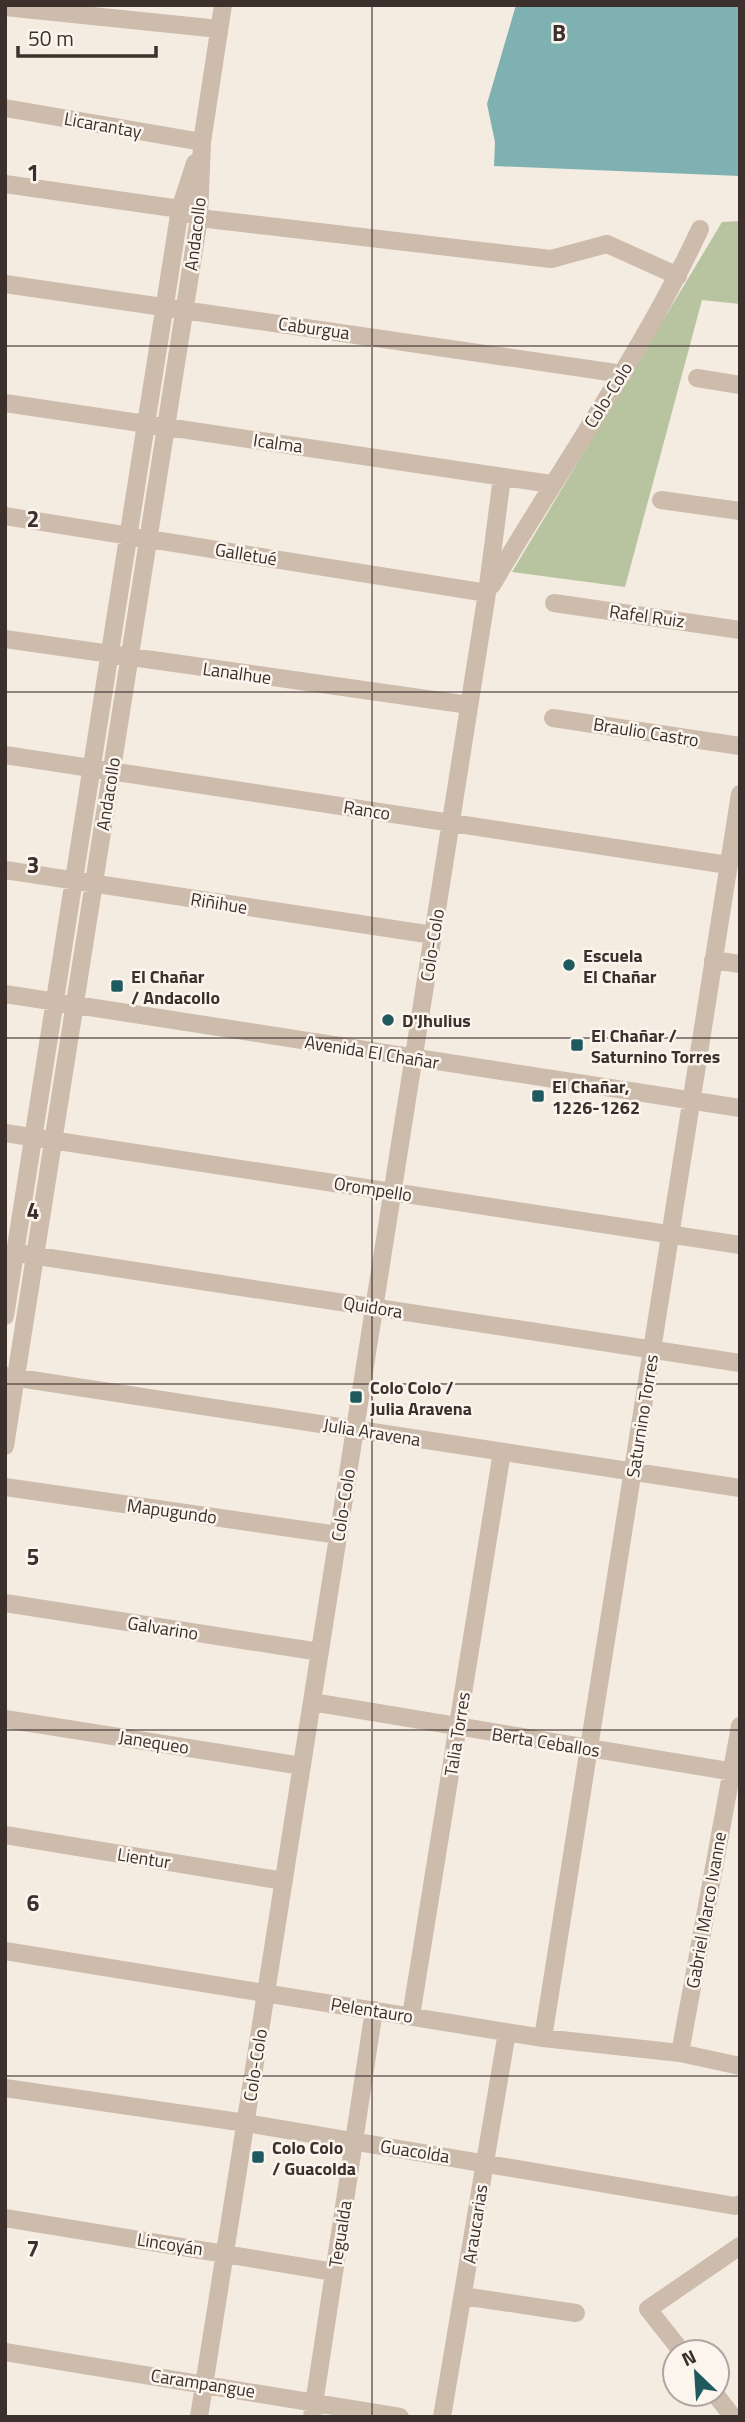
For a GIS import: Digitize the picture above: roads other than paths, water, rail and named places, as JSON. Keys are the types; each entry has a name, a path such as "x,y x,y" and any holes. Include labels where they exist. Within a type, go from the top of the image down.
{"street":[{"name":"Andacollo","path":"5,1446 11,1377 54,1140 199,218 201,142 223,5"},
{"path":"5,6 219,29"},
{"name":"Licarantay","path":"5,108 201,142"},
{"name":"Andacollo","path":"5,1316 10,1252 33,1137 180,209 201,142"},
{"path":"5,184 180,209 199,218 551,259 607,244 678,276"},
{"name":"Colo-Colo","path":"487,593 551,484 623,374 678,276 700,229"},
{"name":"Caburgua","path":"5,284 623,374"},
{"path":"697,378 740,384"},
{"name":"Icalma","path":"5,403 551,484"},
{"name":"Colo-Colo","path":"199,2417 487,593 502,477"},
{"path":"661,500 740,511"},
{"name":"Galletué","path":"5,516 487,593"},
{"name":"Rafel Ruiz","path":"554,603 740,630"},
{"name":"Lanalhue","path":"5,639 130,659 469,705"},
{"name":"Braulio Castro","path":"553,718 740,746"},
{"name":"Ranco","path":"5,755 729,866"},
{"name":"Saturnino Torres","path":"543,2038 713,960 737,833 740,794"},
{"name":"Riñihue","path":"5,870 433,935"},
{"path":"713,960 740,964"},
{"name":"Avenida El Chañar","path":"5,994 740,1108"},
{"name":"Orompello","path":"5,1133 740,1245"},
{"name":"Quidora","path":"10,1252 740,1363"},
{"name":"Julia Aravena","path":"11,1377 740,1488"},
{"name":"Talia Torres","path":"411,2016 502,1452"},
{"name":"Mapugundo","path":"5,1487 338,1535"},
{"name":"Galvarino","path":"5,1603 320,1652"},
{"name":"Berta Ceballos","path":"312,1702 735,1772"},
{"name":"Janequeo","path":"5,1718 302,1766"},
{"name":"Gabriel Marco Ivanne","path":"680,2053 735,1772 740,1726"},
{"name":"Lientur","path":"5,1835 284,1881"},
{"name":"Pelentauro","path":"5,1951 543,2038 680,2053 740,2066"},
{"name":"Tegualda","path":"313,2409 374,2010"},
{"name":"Araucarias","path":"442,2417 507,2032"},
{"name":"Guacolda","path":"5,2088 246,2123 736,2206 740,2204"},
{"name":"Lincoyán","path":"5,2218 334,2272"},
{"path":"671,2338 648,2309 739,2246"},
{"path":"463,2296 576,2313"},
{"name":"Carampangue","path":"5,2352 205,2383 313,2409 400,2417"}],"water":[{"path":"516,5 740,5 740,176 494,166 495,142 487,104"}],"place":[{"name":"Escuela El Chañar","path":"569,965"},
{"name":"El Chañar / Andacollo","path":"117,986"},
{"name":"D'Jhulius","path":"388,1020"},
{"name":"El Chañar / Saturnino Torres","path":"577,1045"},
{"name":"El Chañar, 1226-1262","path":"538,1096"},
{"name":"Colo Colo / Julia Aravena","path":"356,1397"},
{"name":"Colo Colo / Guacolda","path":"258,2157"}]}
